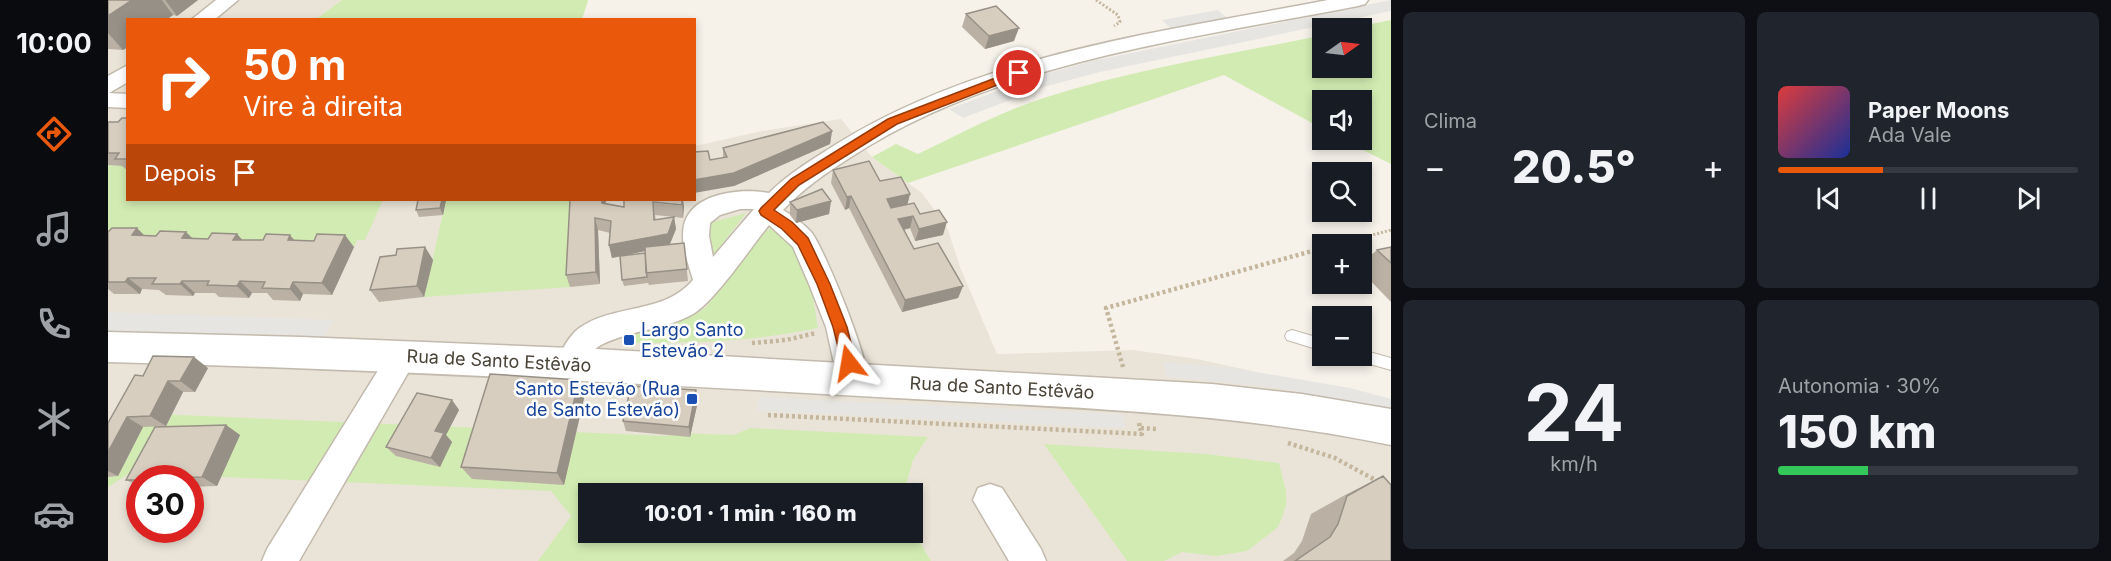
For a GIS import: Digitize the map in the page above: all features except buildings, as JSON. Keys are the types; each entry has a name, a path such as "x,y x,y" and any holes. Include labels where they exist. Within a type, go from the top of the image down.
{"street":[{"path":"204,18 228,0"},
{"path":"1258,0 1276,16"},
{"path":"570,364 587,338 616,324 645,319 683,306 697,294 770,207 795,182 892,122 993,81 1043,65 1098,51 1358,0"},
{"path":"108,86 126,73"},
{"path":"108,100 126,101"},
{"path":"707,282 696,226 700,216 742,199 770,207 803,241 824,284 840,327 853,381"},
{"name":"Rua de Santo Estêvão","path":"108,347 570,364 1151,396 1282,408 1347,417 1391,427"},
{"path":"279,561 402,357"},
{"path":"1282,408 1346,426 1391,451"},
{"path":"990,500 1029,561"}],"lane":[{"path":"1292,336 1312,342"},
{"path":"1372,359 1391,364"}],"path":[{"path":"1372,235 1391,230"},
{"path":"1106,308 1312,251"},
{"path":"768,415 1142,434 1140,428"}],"shaded area":[{"path":"108,0 342,0 317,18 126,18 126,201 696,201 696,146 762,131 841,119 872,157 922,193 947,227 960,267 997,354 1133,350 1197,359 1391,402 1391,561 108,561"},
{"path":"1391,0 1391,11 1358,18 1312,18 1312,28 1100,72 1047,86 963,118 949,109 1034,77 1092,61"},
{"path":"1218,10 1227,18 1170,28 1162,20"},
{"path":"108,312 333,320 323,341 108,333"},
{"path":"1163,362 1227,367 1350,388 1391,399 1391,412 1354,402 1277,388 1167,377"},
{"path":"759,397 1122,414 1126,428 758,411"}],"green space":[{"path":"342,0 588,1 582,18 317,18"},
{"path":"1391,20 1391,164 1363,150 1372,150 1372,90 1312,90 1312,123 1224,75 908,183 872,157 896,144 918,154 1014,109 1080,87 1149,70 1312,37 1312,78 1372,78 1372,24"},
{"path":"108,165 126,166 126,201 383,201 365,240 357,240 354,247 108,244"},
{"path":"446,201 574,201 570,287 424,297"},
{"path":"746,213 713,256 709,223"},
{"path":"771,228 791,242 812,292 818,328 772,336 705,342 636,343 628,339 629,334 699,312 706,307 761,235"},
{"path":"133,413 666,436 674,433 734,435 750,428 928,437 913,460 907,483 578,483 578,543 920,543 931,561 538,561 571,516 551,491 204,476 204,465 126,465 126,476 108,487 108,432"},
{"path":"1044,444 1206,454 1279,463 1286,491 1286,505 1278,527 1247,551 1216,556 1182,552 1164,561 1127,561"}],"place":[{"name":"Largo Santo Estevão 2","path":"629,340"},
{"name":"Santo Estevão (Rua de Santo Estevão)","path":"692,399"}],"route":[{"path":"849,363 840,327 824,284 803,241 787,225 766,211 795,182 868,135 918,110 1019,73"}]}
